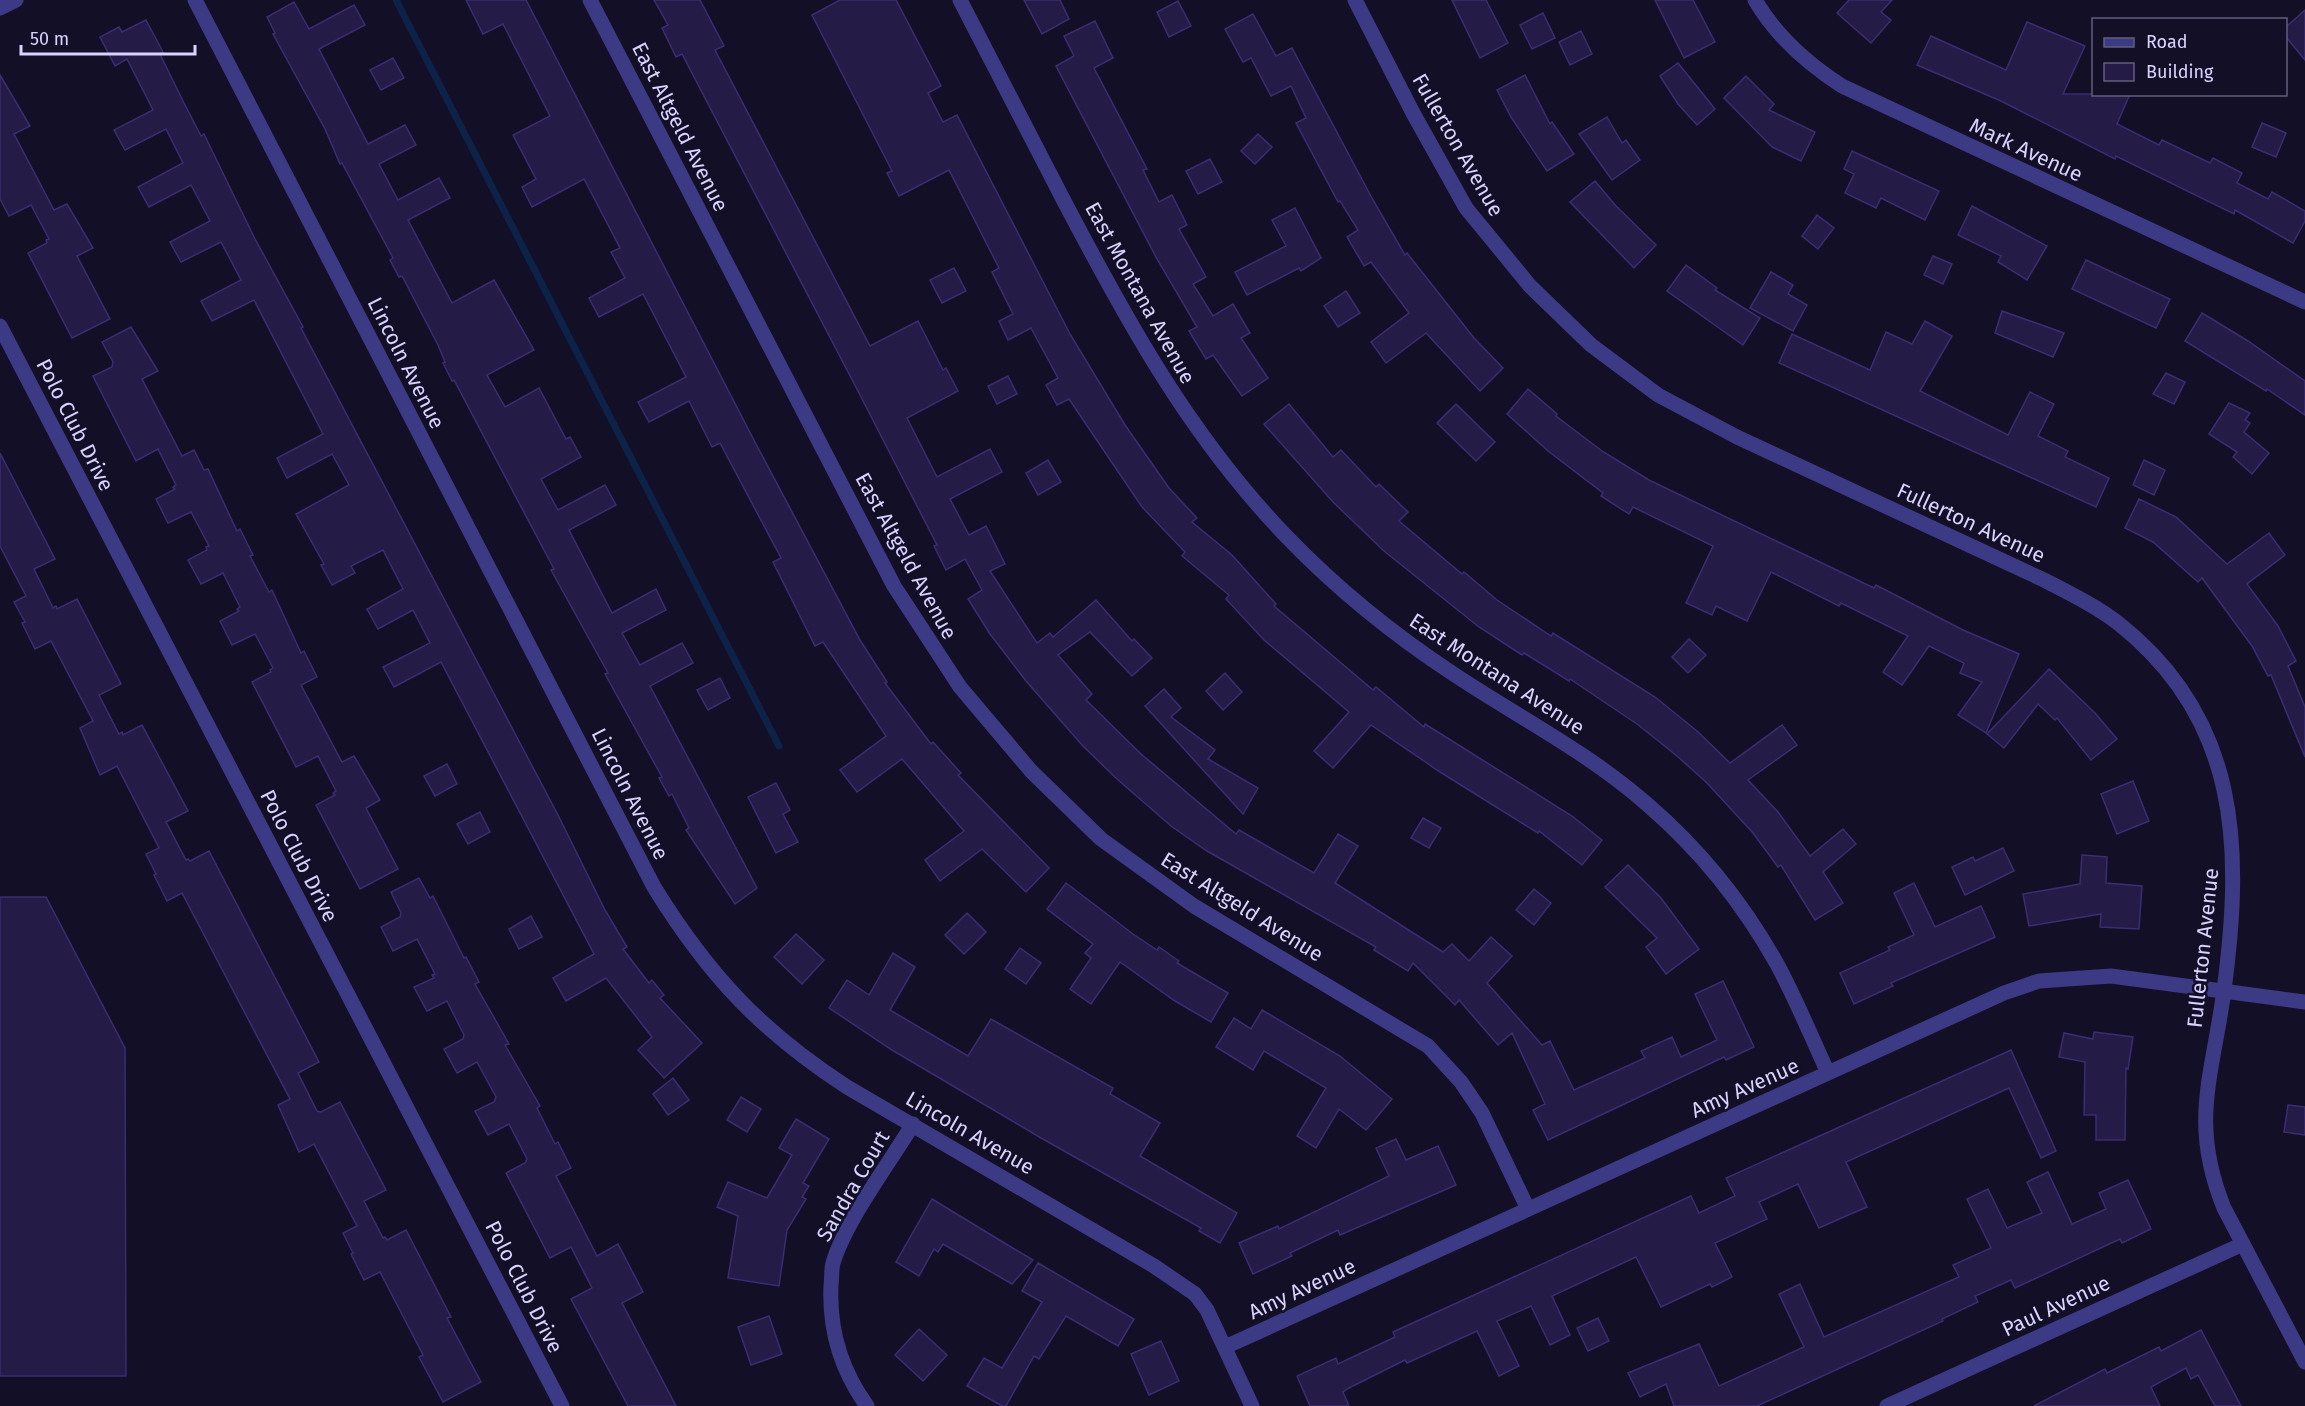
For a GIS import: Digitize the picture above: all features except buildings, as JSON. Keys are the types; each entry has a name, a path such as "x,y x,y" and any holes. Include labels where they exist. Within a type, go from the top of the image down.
{"street":[{"path":"0,8 16,0"},
{"name":"Lincoln Avenue","path":"195,0 654,887 670,914 715,975 770,1032 807,1061 1154,1266 1195,1294 1207,1310 1252,1406"},
{"name":"East Altgeld Avenue","path":"591,0 894,586 960,687 1038,779 1068,810 1108,844 1194,906 1428,1046 1461,1082 1482,1113 1528,1209"},
{"name":"East Montana Avenue","path":"960,0 1138,340 1196,428 1226,468 1288,538 1376,617 1456,676 1557,738 1610,774 1685,840 1719,880 1766,945 1798,1006 1828,1073"},
{"name":"Fullerton Avenue","path":"1356,0 1413,113 1466,208 1530,286 1599,352 1658,395 1737,437 2044,580 2081,600 2117,622 2174,677 2206,732 2227,794 2232,828 2233,882 2224,990 2206,1089 2205,1148 2215,1186 2305,1362"},
{"name":"Mark Avenue","path":"1755,0 1792,47 1815,68 1842,86 2305,302"},
{"name":"Polo Club Drive","path":"0,326 562,1406"},
{"name":"Amy Avenue","path":"1225,1347 2004,993 2039,981 2111,976 2305,1002"},
{"name":"Sandra Court","path":"867,1406 844,1368 835,1339 831,1298 832,1264 850,1225 914,1124"},
{"name":"Paul Avenue","path":"1887,1406 2243,1244"}],"waterway":[{"path":"396,0 779,746"}]}
